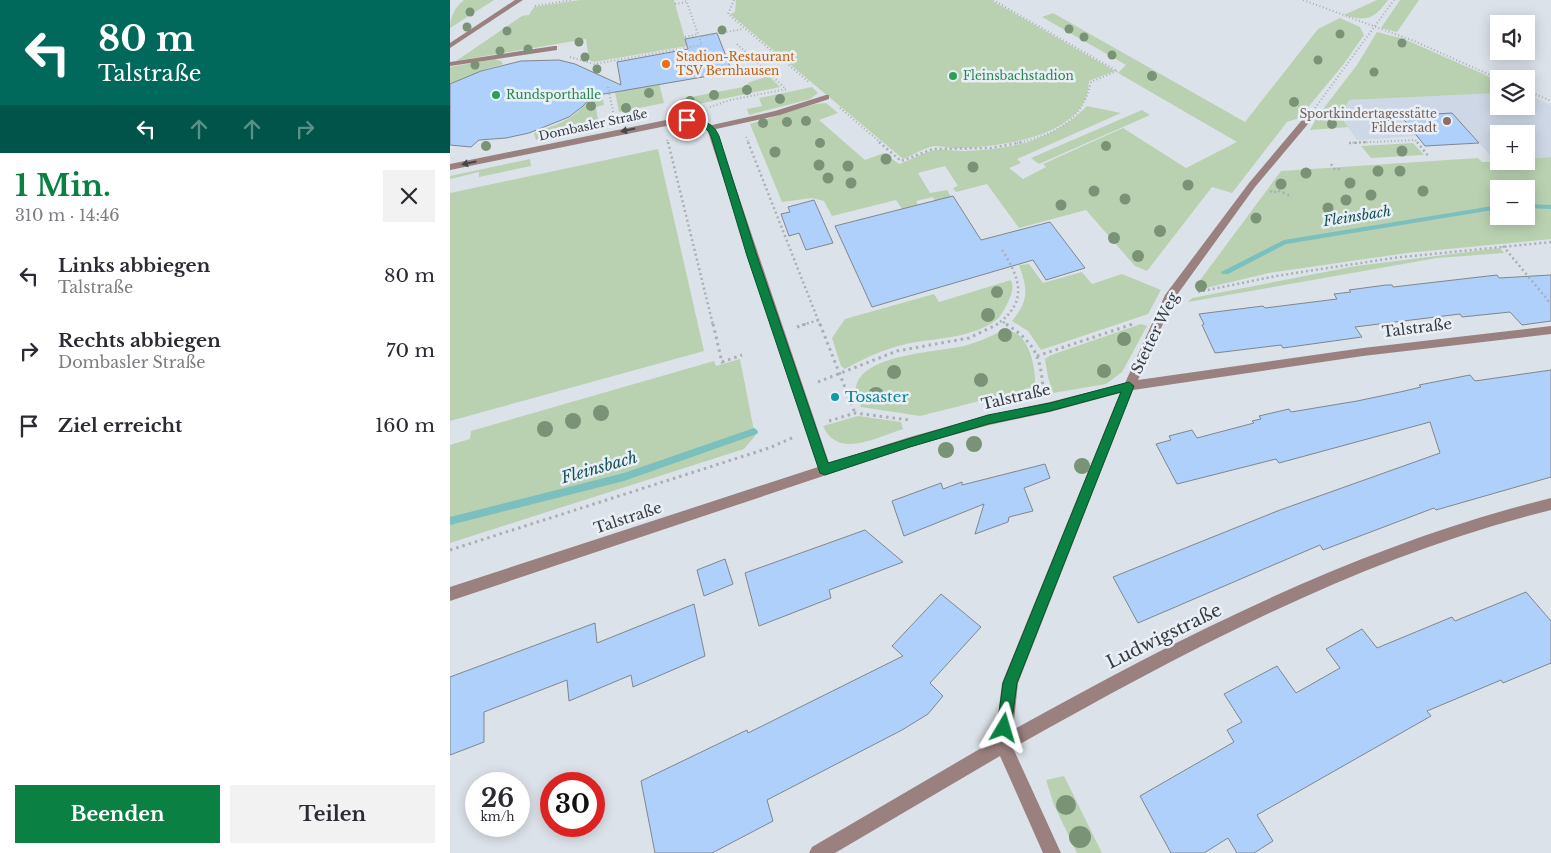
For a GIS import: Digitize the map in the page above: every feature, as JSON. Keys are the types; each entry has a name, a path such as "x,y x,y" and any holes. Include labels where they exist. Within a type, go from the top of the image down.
{"street":[{"path":"450,46 517,2"},
{"path":"450,64 508,60 554,48"},
{"path":"825,470 810,430 711,128 777,113 826,96"},
{"name":"Dombasler Straße","path":"450,167 676,120 698,121 711,128"},
{"name":"Stetter Weg","path":"1003,744 1010,683 1129,386 1169,298 1266,168 1305,122"},
{"name":"Talstraße","path":"450,594 910,442 988,420 1050,407 1129,386 1363,352 1551,330"},
{"name":"Ludwigstraße","path":"818,853 1003,744 1126,676 1291,596 1348,571 1495,518 1551,504"},
{"path":"1003,744 1052,853"}],"path":[{"path":"517,2 534,6 572,0"},
{"path":"734,0 728,14 901,162 933,148 991,148 1038,137 1062,125 1082,108 1091,92 1091,82 1118,71 994,0"},
{"path":"1303,0 1374,28 1414,41 1490,75"},
{"path":"1305,122 1394,0"},
{"path":"554,48 560,54 594,64 702,45 686,1 675,4"},
{"path":"685,37 743,28"},
{"path":"737,44 786,89"},
{"path":"608,87 616,124"},
{"path":"703,110 730,100 760,94"},
{"path":"1535,94 1551,101"},
{"path":"739,121 855,413"},
{"path":"658,139 667,138 722,362 742,355"},
{"path":"1349,143 1415,140 1428,157"},
{"path":"1331,164 1335,170 1339,169 1341,172"},
{"path":"1169,298 1335,266 1551,242"},
{"path":"1502,246 1551,304"},
{"path":"813,384 841,375 898,351 970,338 1003,322 1014,307 1019,291 1013,267 1002,250"},
{"path":"1037,356 1161,315"},
{"path":"1003,322 1025,335 1037,356 1042,370 1043,389 1034,392"},
{"path":"450,550 769,448 810,430 821,423 855,413 918,421"}],"shaded area":[{"name":"Sportkindertagesstätte Filderstadt","path":"1490,93 1490,115 1535,115 1535,97 1551,105 1551,157 1535,158 1535,125 1490,125 1490,155 1479,143 1425,146 1417,136 1357,140 1340,116 1349,100"}],"green space":[{"path":"464,0 494,0 450,28 454,12"},
{"path":"580,0 674,0 687,46 594,62 589,60 586,39 456,61 522,16 529,15 534,7"},
{"name":"Fleinsbachstadion","path":"736,0 991,0 1115,71 1089,81 1085,100 1074,115 1058,127 1039,135 996,145 955,148 935,146 923,149 903,159 730,14 735,12"},
{"path":"1377,0 1388,0 1374,15 1359,18 1344,15"},
{"path":"1400,0 1419,0 1397,32 1381,28"},
{"path":"1053,13 1245,122 1318,29 1340,18 1360,27 1364,35 1343,65 1299,118 1287,122 1232,193 1212,187 1147,271 1135,266 1086,210 1019,228 987,184 956,192 953,188 958,186 945,166 918,173 930,193 947,190 951,197 935,201 933,197 916,201 918,205 902,209 896,200 832,216 824,201 812,198 782,202 750,124 815,104 826,103 838,113 819,120 865,160 884,153 899,164 935,150 983,150 1031,141 1060,128 1087,106 1121,113 1017,159 1021,163 1009,168 1023,179 1046,167 1043,164 1123,128 1186,168 1237,142 1118,73 1126,65 1042,17"},
{"path":"1377,32 1404,39 1490,77 1490,93 1349,100 1340,116 1348,127 1310,130 1317,117 1357,65"},
{"path":"494,59 501,61 503,64 480,71 450,86 450,67"},
{"path":"769,76 780,87 684,107 681,99 743,87 750,82"},
{"path":"659,83 664,103 619,112 615,92"},
{"path":"812,87 818,93 810,99 749,115 747,109 762,106 759,98"},
{"path":"602,94 604,105 596,107 599,127 536,140 534,133 567,119 594,97"},
{"path":"1142,110 1150,115 1039,164 1031,158"},
{"path":"1413,143 1424,155 1371,158 1361,146"},
{"path":"658,149 704,351 450,421 450,193"},
{"path":"1551,157 1551,239 1407,253 1269,273 1197,290 1195,287 1281,171 1478,158 1482,162 1490,162 1490,170 1535,170 1535,158"},
{"path":"530,159 531,166 479,177 479,172 450,179 450,176"},
{"path":"1500,248 1504,253 1437,258 1188,302 1192,298 1356,266"},
{"path":"1029,264 1043,283 1082,272 1092,284 1122,274 1161,290 1148,314 1041,350 1028,331 1012,321 1022,307 1025,294 1024,281 1019,265"},
{"path":"1011,280 1011,294 1003,312 997,319 984,327 959,335 895,347 870,356 845,369 841,366 832,338 845,319 934,294 939,302"},
{"path":"1141,324 1147,326 1122,372 1106,384 1053,393 1045,359 1051,355"},
{"path":"1003,330 1012,331 1025,342 1032,360 1035,387 920,416 861,407 856,393 859,380 868,370 900,357 964,346"},
{"path":"740,359 755,436 744,449 450,543 450,445 470,439 471,431 714,361 716,366"},
{"path":"858,416 901,422 903,429 870,441 848,444 838,442 830,436 823,426"},
{"path":"1064,776 1102,853 1077,853 1054,805 1046,780"}],"building":[{"path":"717,33 732,72 592,96 569,117 529,133 506,138 479,140 471,147 450,145 450,84 481,71 521,61 559,60 575,64 621,85 617,62 688,49 685,39"},
{"path":"1452,113 1479,143 1425,146 1401,116"},
{"path":"953,196 981,240 1050,222 1085,268 1046,280 1033,260 872,307 835,226"},
{"path":"814,200 833,243 806,250 799,233 789,236 781,214 790,212 788,207"},
{"path":"1497,275 1499,278 1551,275 1551,321 1522,325 1510,312 1462,317 1460,314 1355,327 1362,337 1283,348 1281,345 1215,353 1199,314 1337,299 1334,294 1386,285 1392,285 1393,287"},
{"path":"1551,370 1551,477 1436,510 1434,508 1323,550 1320,545 1138,623 1113,577 1280,510 1440,453 1430,422 1279,463 1276,459 1177,484 1156,444 1171,440 1169,436 1192,430 1197,438 1254,423 1252,421 1261,419 1259,416 1289,409 1291,412 1357,401 1421,387 1419,385 1470,375 1475,381"},
{"path":"1045,464 1050,478 1024,488 1033,511 1009,517 1008,522 975,534 984,504 904,536 892,501 941,483 943,489 962,482 962,485"},
{"path":"865,530 903,562 829,590 831,598 759,626 745,573"},
{"path":"725,559 733,584 704,596 697,570"},
{"path":"1526,592 1551,621 1551,663 1503,683 1501,680 1427,711 1431,716 1257,815 1273,841 1254,853 1237,853 1228,838 1204,853 1171,853 1140,796 1234,742 1227,730 1242,722 1224,694 1277,666 1296,693 1340,668 1326,649 1362,629 1377,648 1452,617 1455,621"},
{"path":"941,594 981,627 930,683 943,696 928,714 902,730 767,800 773,821 712,853 655,853 641,781 747,730 748,733 903,656 892,646"},
{"path":"694,604 705,656 633,687 631,675 569,701 567,680 484,712 484,742 450,755 450,677 595,623 597,643"}],"waterway":[{"name":"Fleinsbach","path":"1535,206 1551,207"},
{"name":"Fleinsbach","path":"1225,272 1284,242 1490,208"},
{"name":"Fleinsbach","path":"450,521 624,477 754,432"}],"place":[{"name":"Stadion-Restaurant TSV Bernhausen","path":"666,64"},
{"name":"Fleinsbachstadion","path":"953,76"},
{"name":"Rundsporthalle","path":"496,95"},
{"name":"Sportkindertagesstätte Filderstadt","path":"1447,121"},
{"name":"Tosaster","path":"835,397"}],"route":[{"path":"687,120 705,124 711,128 715,136 752,256 825,470 910,442 988,420 1050,407 1129,386 1010,683 1004,728"}]}
